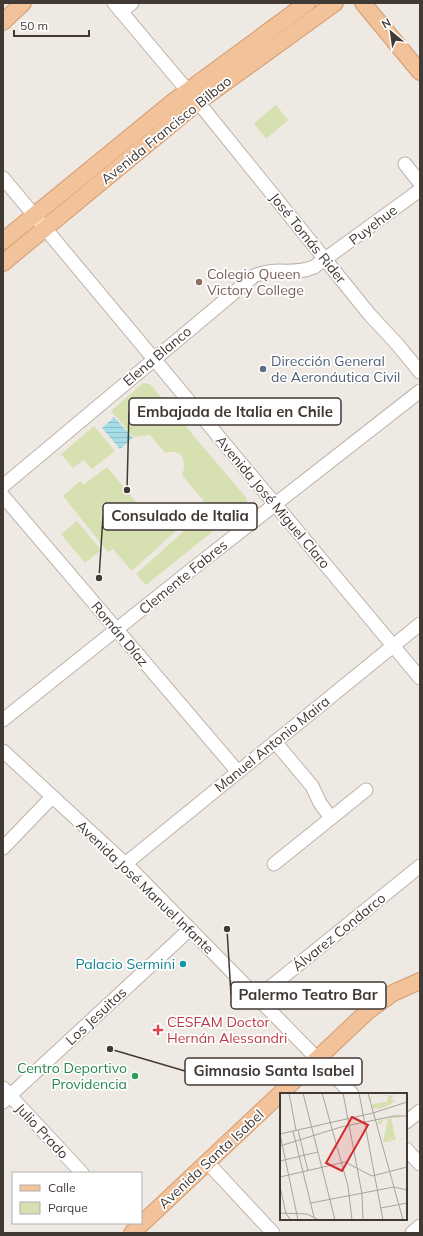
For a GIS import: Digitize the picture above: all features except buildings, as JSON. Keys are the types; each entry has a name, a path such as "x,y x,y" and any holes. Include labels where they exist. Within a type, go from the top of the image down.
{"main road":[{"path":"3,22 23,3"},
{"name":"Avenida Francisco Bilbao","path":"3,241 187,90 307,3"},
{"name":"Avenida Francisco Bilbao","path":"3,263 198,102 335,3"},
{"path":"363,3 420,72"},
{"name":"Avenida Santa Isabel","path":"142,1219 207,1162 368,1010 380,1001 406,986 420,981"}],"street":[{"path":"132,3 118,8 187,90"},
{"name":"José Tomás Rider","path":"198,102 370,315 420,372"},
{"path":"405,164 420,183"},
{"name":"Avenida José Miguel Claro","path":"3,178 420,678"},
{"name":"Puyehue","path":"326,260 420,190"},
{"name":"Elena Blanco","path":"3,486 254,276 267,271 302,271 314,267 326,260"},
{"name":"Clemente Fabres","path":"3,720 420,391"},
{"name":"Román Díaz","path":"3,496 238,772"},
{"name":"Manuel Antonio Maira","path":"125,864 420,624"},
{"path":"275,742 312,786 320,803 331,818"},
{"name":"Avenida José Manuel Infante","path":"3,751 125,864 351,1093"},
{"path":"274,864 366,790"},
{"path":"3,848 52,798"},
{"name":"Álvarez Condarco","path":"257,998 420,866"},
{"name":"Los Jesuitas","path":"5,1096 190,929"},
{"name":"Julio Prado","path":"5,1096 81,1172"},
{"path":"407,1121 420,1111"},
{"path":"407,1150 420,1164"},
{"path":"207,1162 273,1233"},
{"path":"412,1233 420,1226"}],"green space":[{"path":"276,105 288,120 266,139 254,123"},
{"path":"143,383 150,384 247,499 247,504 146,585 136,574 203,514 206,507 203,500 182,475 184,465 182,456 175,452 165,453 150,435 134,437 111,411"},
{"path":"94,426 115,451 92,469 84,460 73,468 61,454"},
{"path":"107,467 157,527 178,529 132,571 113,549 108,552 63,496 80,481 83,485"},
{"path":"77,521 101,550 85,563 61,534"}],"water":[{"path":"114,417 133,438 120,449 102,428"}],"place":[{"name":"Colegio Queen Victory College","path":"199,282"},
{"name":"Dirección General de Aeronáutica Civil","path":"263,369"},
{"name":"Embajada de Italia en Chile","path":"127,490"},
{"name":"Consulado de Italia","path":"99,578"},
{"name":"Palermo Teatro Bar","path":"227,929"},
{"name":"Palacio Sermini","path":"183,964"},
{"name":"CESFAM Doctor Hernán Alessandri","path":"158,1030"},
{"name":"Gimnasio Santa Isabel","path":"110,1049"},
{"name":"Centro Deportivo Providencia","path":"135,1076"}]}
